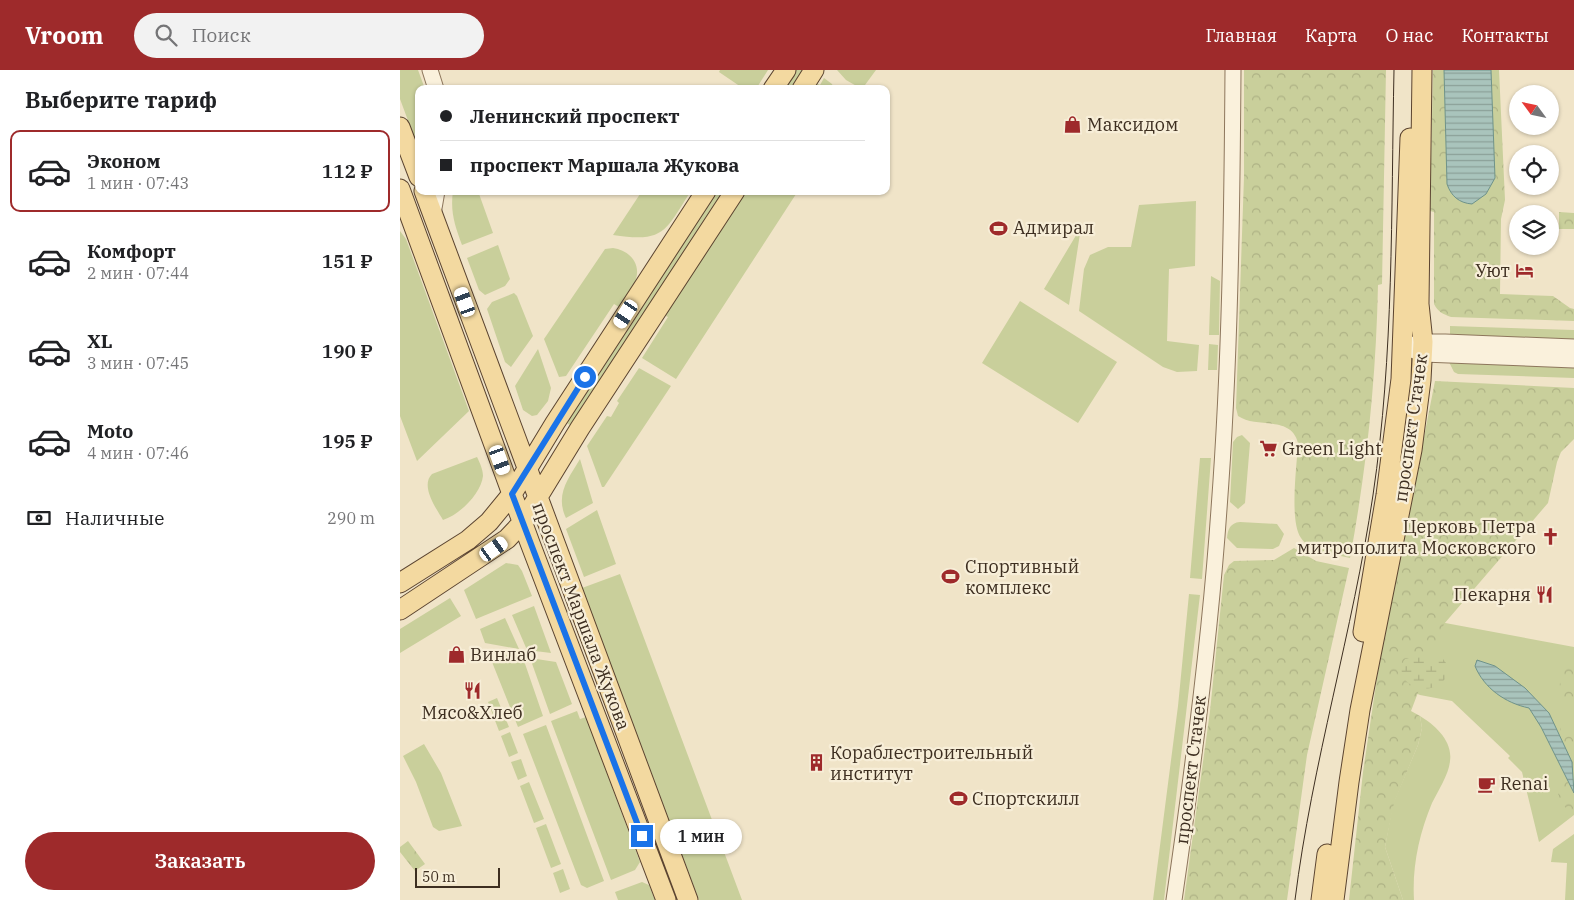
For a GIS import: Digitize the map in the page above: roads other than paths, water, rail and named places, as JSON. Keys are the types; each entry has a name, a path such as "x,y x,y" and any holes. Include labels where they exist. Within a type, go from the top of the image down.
{"main road":[{"path":"776,85 786,70"},
{"path":"805,85 814,70"},
{"name":"проспект Стачек","path":"1321,900 1346,719 1386,496 1403,347 1410,132 1410,70"},
{"name":"проспект Стачек","path":"1334,900 1354,744 1412,450 1423,348 1419,304 1422,70"},
{"path":"400,127 415,166"},
{"name":"проспект Маршала Жукова","path":"400,189 404,210 666,900"},
{"name":"проспект Маршала Жукова","path":"425,195 526,470 688,900"},
{"path":"400,583 468,540 490,522 512,494 703,195"},
{"path":"400,610 507,539 522,523 580,428 732,195"}],"street":[{"path":"430,70 435,85"},
{"name":"проспект Стачек","path":"1174,900 1200,709 1219,511 1229,339 1233,70"},
{"path":"432,214 436,195"},
{"path":"1403,347 1574,360"},
{"path":"1423,348 1574,347"}],"water":[{"path":"1444,70 1491,70 1495,178 1486,194 1472,204 1456,198 1447,184"},
{"path":"1477,660 1495,666 1525,688 1549,713 1572,762 1574,793 1541,727 1529,708 1504,698 1490,688 1475,666"}],"tram line":[{"path":"1295,900 1312,798 1365,546 1380,442 1385,389 1392,230 1394,70"}],"place":[{"name":"Максидом","path":"1073,125"},
{"name":"Адмирал","path":"999,228"},
{"name":"Уют","path":"1524,271"},
{"name":"Green Light","path":"1268,449"},
{"name":"Церковь Петра митрополита Московского","path":"1550,537"},
{"name":"Спортивный комплекс","path":"951,577"},
{"name":"Пекарня","path":"1545,595"},
{"name":"Винлаб","path":"456,655"},
{"name":"Мясо&Хлеб","path":"472,690"},
{"name":"Кораблестроительный институт","path":"816,763"},
{"name":"Renai","path":"1486,784"},
{"name":"Спортскилл","path":"958,799"}]}
